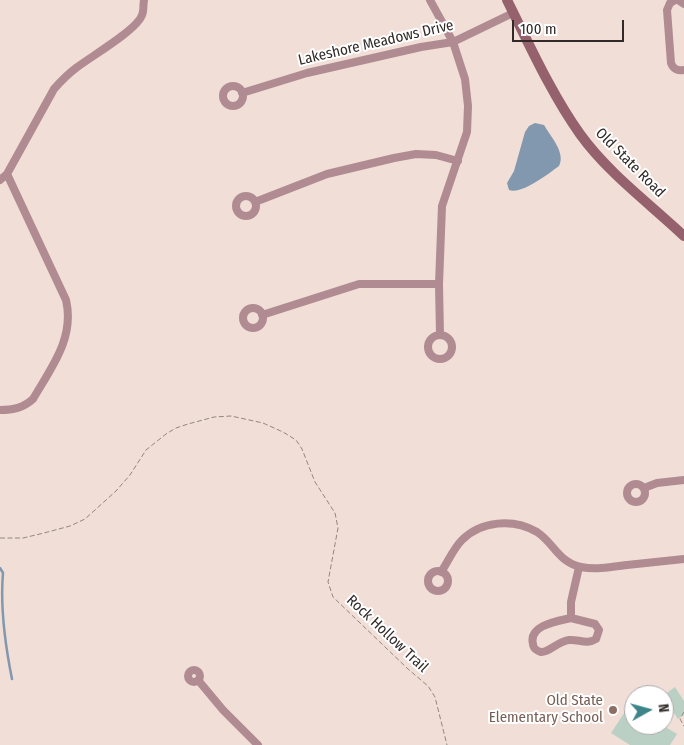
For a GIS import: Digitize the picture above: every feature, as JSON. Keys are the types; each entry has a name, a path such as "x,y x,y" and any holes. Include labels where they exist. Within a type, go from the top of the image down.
{"street":[{"path":"0,180 7,174 54,89 76,68 139,21 143,15 144,0"},
{"path":"430,0 453,42 465,78 468,106 467,132 442,206 440,335"},
{"name":"Old State Road","path":"507,0 561,104 580,135 610,169 684,235"},
{"path":"684,4 676,0 670,3 667,10 671,63 674,68 680,71 684,70"},
{"name":"Lakeshore Meadows Drive","path":"242,93 322,69 453,42 513,12"},
{"path":"255,202 327,174 394,158 416,154 436,155 458,160"},
{"path":"0,410 20,408 27,405 33,399 66,338 68,323 66,300 7,174"},
{"path":"262,315 359,284 440,284"},
{"path":"644,488 657,483 684,480"},
{"path":"442,572 461,541 478,528 502,523 513,524 537,532 562,559 579,566 601,568 684,559"},
{"path":"571,618 571,602 579,566"},
{"path":"571,618 595,624 599,630 596,639 589,642 562,641 544,652 534,648 532,643 535,632 550,624 571,618"},
{"path":"198,680 223,710 258,745"}],"path":[{"name":"Rock Hollow Trail","path":"0,538 23,538 70,526 92,514 130,475 146,450 176,428 214,417 231,416 262,423 296,440 302,449 315,482 334,513 338,528 328,582 333,597 403,665 428,686 436,697 447,745"},
{"path":"684,712 680,719 684,726"}],"green space":[{"path":"674,688 684,701 684,714 678,719 674,713"},
{"path":"624,713 624,735 674,735 674,732 677,734 670,745 630,745 611,733"}],"water":[{"path":"535,123 544,125 557,145 561,161 559,166 527,187 514,191 509,190 507,183 514,171 525,132 529,126"}],"waterway":[{"path":"0,568 3,573 4,626 12,679"}],"place":[{"name":"Old State Elementary School","path":"613,710"}]}
